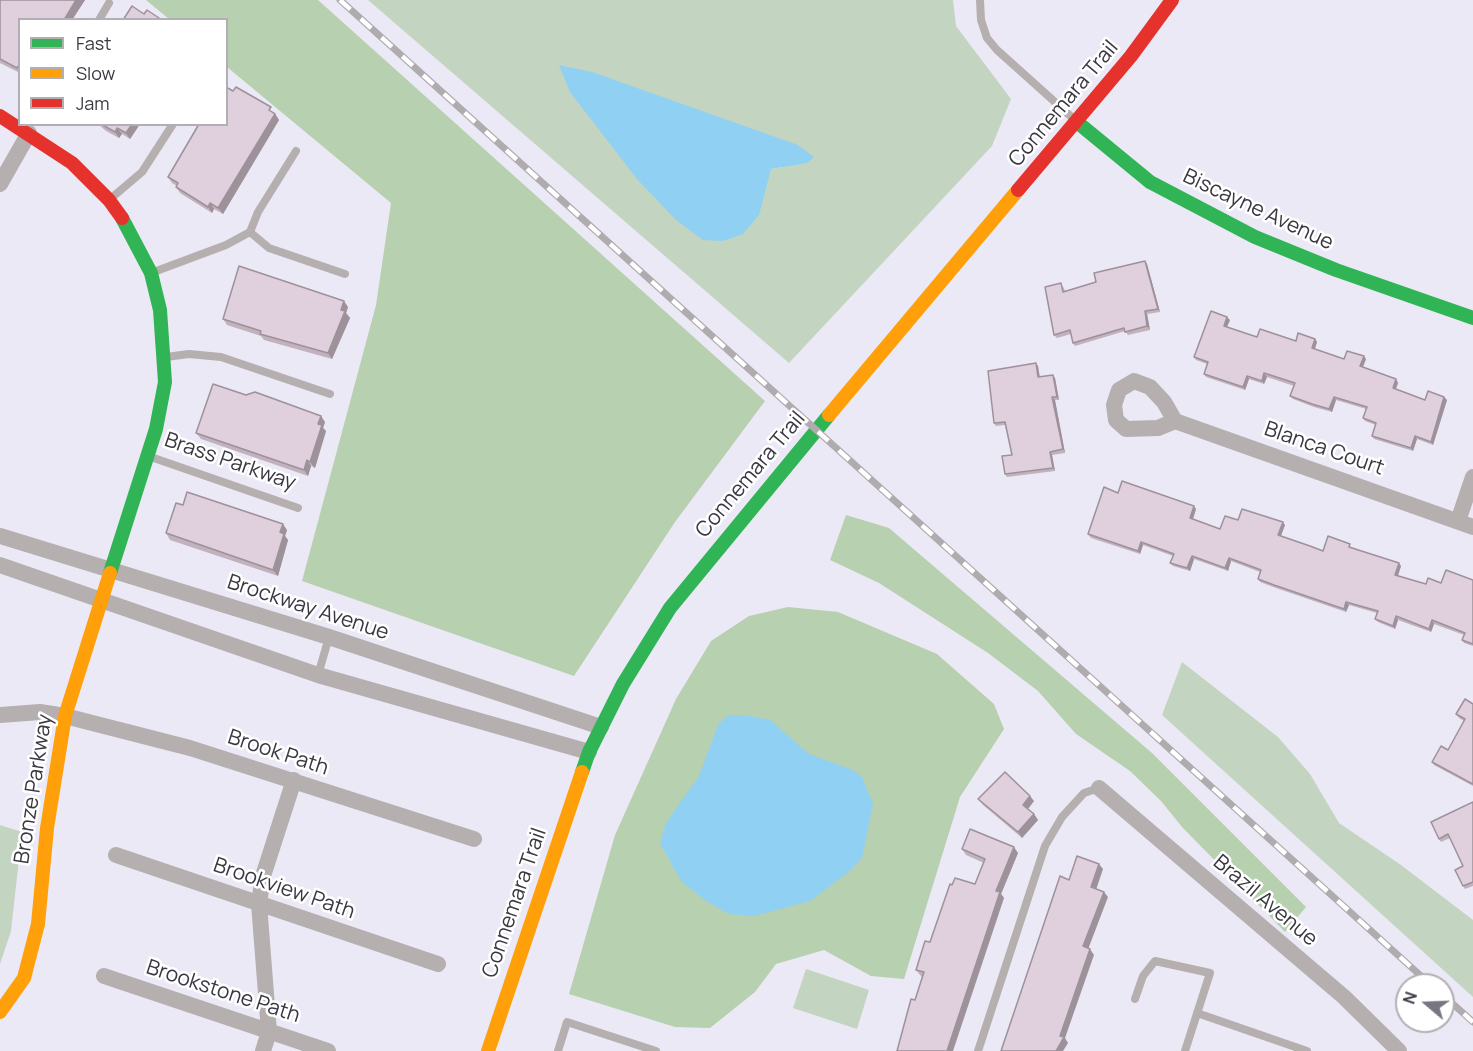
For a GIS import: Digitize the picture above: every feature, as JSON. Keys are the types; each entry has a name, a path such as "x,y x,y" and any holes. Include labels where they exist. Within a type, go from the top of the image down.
{"street":[{"name":"Connemara Trail","path":"488,1051 589,752 623,684 670,608 711,555 1077,122 1131,56 1172,0"},
{"name":"Brass Parkway","path":"0,116 18,123"},
{"name":"Biscayne Avenue","path":"1077,122 1102,145 1150,182 1255,237 1336,270 1473,318"},
{"name":"Brass Parkway","path":"32,129 72,163 109,200 141,251 151,273 160,310 165,357 161,406 148,456 111,569"},
{"path":"0,184 32,129"},
{"name":"Blanca Court","path":"1175,421 1465,524"},
{"path":"1465,524 1473,477"},
{"name":"Brockway Avenue","path":"0,536 329,637 601,727"},
{"path":"0,566 318,675 589,752"},
{"name":"Bronze Parkway","path":"0,1012 24,978 38,924 47,828 65,716 111,569"},
{"name":"Brook Path","path":"0,715 40,712 65,716 190,748 474,839"},
{"path":"263,1051 269,1032 259,904 263,876 294,780"},
{"name":"Brazil Avenue","path":"1099,788 1344,997 1399,1051"},
{"name":"Brookview Path","path":"116,855 438,964"},
{"name":"Brookstone Path","path":"104,976 328,1051"}],"lane":[{"path":"980,0 981,20 987,38 997,50 1077,122"},
{"path":"100,18 109,3"},
{"path":"109,200 142,172 172,126"},
{"path":"151,273 226,245 250,232 258,212 296,151"},
{"path":"250,232 269,248 345,274"},
{"path":"165,357 189,354 222,357 330,394"},
{"name":"Brass Parkway","path":"148,456 298,508"},
{"path":"318,675 329,637"},
{"path":"978,1051 1045,846 1062,817 1084,793 1099,788"},
{"path":"1135,999 1143,976 1155,961 1210,973 1185,1051"},
{"path":"1197,1013 1307,1051"},
{"path":"558,1051 567,1022 656,1051"}],"green space":[{"path":"146,0 318,0 765,401 675,522 574,676 302,581 376,305 391,203 228,68 228,18 168,18"},
{"path":"368,0 953,0 956,26 1011,99 992,146 789,363","holes":["592,72 783,167 771,169 768,178"]},
{"path":"846,515 889,528 1152,753 1306,907 1285,932 1182,827 1161,801 1130,771 1076,734 1038,691 988,653 879,583 830,560"},
{"path":"788,607 838,612 937,654 994,704 1004,729 960,797 904,979 871,976 824,950 776,964 755,992 710,1028 675,1027 569,994 615,835 676,699 711,641 749,616"},
{"path":"1182,662 1278,737 1310,774 1339,823 1401,865 1473,920 1473,997 1455,981 1455,973 1447,973 1162,715"},
{"path":"0,825 22,832 11,931 0,964"},
{"path":"806,969 869,990 857,1029 793,1008"}],"water":[{"path":"559,65 592,72 798,145 814,157 807,163 771,169 759,215 743,234 723,241 703,240 676,220 637,179 570,92"},
{"path":"728,715 745,715 770,720 809,754 853,770 862,777 873,804 862,858 851,870 810,901 754,916 729,914 706,901 681,881 660,843 666,823 699,776 718,725"}],"building":[{"path":"0,0 76,0 65,18 18,18 18,66 17,68 0,59"},
{"path":"132,6 144,14 147,10 159,18 124,18"},
{"path":"236,87 271,107 269,110 275,114 218,208 210,203 208,207 176,187 178,183 168,177 198,126 228,126 228,88 233,91"},
{"path":"104,126 131,126 126,133 117,128 115,132"},
{"path":"1145,261 1158,309 1145,311 1147,326 1125,332 1124,328 1073,343 1070,330 1054,335 1045,287 1061,283 1063,292 1096,282 1094,273"},
{"path":"239,266 344,301 341,310 345,311 328,353 260,334 261,331 223,319"},
{"path":"1211,311 1227,317 1224,326 1257,337 1260,329 1296,341 1298,333 1315,339 1312,348 1344,359 1347,351 1364,356 1360,366 1396,379 1393,388 1425,400 1428,391 1444,397 1431,442 1415,436 1411,448 1372,436 1376,423 1363,418 1367,407 1334,397 1329,409 1312,404 1290,396 1295,383 1264,373 1262,381 1247,376 1243,387 1204,374 1208,362 1194,357"},
{"path":"1036,363 1038,377 1053,375 1057,397 1052,397 1063,449 1050,452 1053,468 1005,474 1002,456 1012,455 1005,422 994,423 988,371"},
{"path":"213,384 246,395 255,392 321,416 318,424 322,425 310,462 307,460 304,470 196,433"},
{"path":"1122,481 1194,506 1190,518 1220,529 1225,516 1238,520 1242,509 1283,522 1278,535 1323,551 1328,536 1350,544 1349,547 1399,563 1395,575 1426,584 1428,578 1441,583 1446,570 1473,580 1473,644 1462,640 1465,633 1432,620 1429,629 1396,616 1393,626 1375,619 1378,611 1346,602 1344,609 1274,585 1258,579 1261,570 1229,558 1225,568 1192,556 1187,568 1170,563 1174,554 1141,542 1138,551 1088,534 1104,487 1118,493"},
{"path":"187,492 283,524 280,532 284,534 273,570 166,533 176,503 183,505"},
{"path":"1465,699 1473,704 1473,784 1432,762 1441,746 1448,750 1465,719 1456,714"},
{"path":"1005,772 1030,796 1023,805 1034,814 1018,832 978,799"},
{"path":"1473,802 1473,882 1463,886 1455,870 1463,866 1448,834 1439,839 1431,822"},
{"path":"970,829 1014,847 996,891 1000,892 947,1051 897,1051 911,999 915,1000 924,972 916,970 925,941 930,942 950,884 952,885 955,878 975,884 985,859 962,849"},
{"path":"1077,856 1099,864 1091,887 1104,892 1083,946 1090,949 1060,1036 1064,1037 1056,1051 1001,1051 1060,876 1069,880"}],"railway":[{"path":"340,0 1418,973"},
{"path":"1455,1006 1473,1022"}],"traffic: fast":[{"path":"1077,122 1150,182 1255,237 1336,270 1473,318"},
{"path":"110,573 156,429 165,382 160,310 151,273 122,218"},
{"path":"582,772 589,752 623,684 670,608 829,415"}],"traffic: slow":[{"path":"829,415 1018,190"},
{"path":"0,1012 24,978 38,924 47,828 65,716 110,573"},
{"path":"488,1051 582,772"}],"traffic: jam":[{"path":"1018,190 1131,56 1172,0"},
{"path":"0,116 72,163 109,200 122,218"}]}
